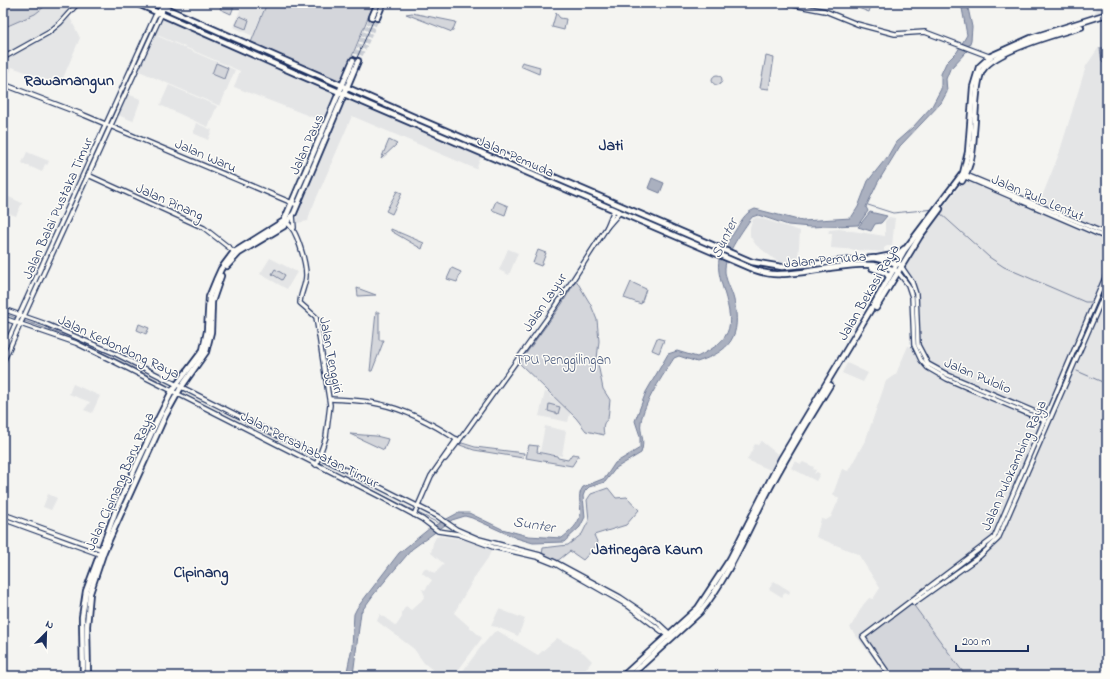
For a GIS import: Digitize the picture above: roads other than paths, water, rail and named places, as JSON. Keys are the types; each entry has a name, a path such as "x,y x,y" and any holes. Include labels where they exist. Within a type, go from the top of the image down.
{"main road":[{"name":"Jalan Pemuda","path":"136,3 411,124 620,212 687,242 764,273 780,274 865,266 896,270"},
{"name":"Jalan Pemuda","path":"154,3 164,5 344,87 690,236 760,264 782,267 874,258 897,263 902,266"},
{"path":"378,3 374,18 383,3"},
{"name":"Jalan Bekasi Raya","path":"671,637 700,612 714,594 787,457 896,270 897,263 906,248 964,175 972,161 980,79 983,69 993,58 1031,38 1107,14"},
{"name":"Jalan Bekasi Raya","path":"993,58 1032,42 1107,18"},
{"name":"Jalan Paus","path":"295,204 356,60"},
{"path":"411,124 414,117"},
{"path":"236,253 281,228 287,223 294,213 295,204"},
{"path":"236,253 279,226 295,204"},
{"name":"Jalan Bekasi Raya","path":"876,305 889,277 902,266 935,213"},
{"path":"687,242 690,236"},
{"path":"874,258 898,254 906,248"},
{"name":"Jalan Cipinang Baru Raya","path":"83,676 88,599 102,552 177,390 206,352 210,338 215,286 236,253"},
{"path":"865,266 886,273 889,277"},
{"path":"623,676 671,637"},
{"path":"630,676 671,637"},
{"name":"Jalan Cipinang Baru Raya","path":"85,650 88,676"}],"street":[{"path":"3,58 43,36 60,23 78,3"},
{"path":"783,3 825,11 857,24 896,34 925,32 993,58"},
{"path":"108,125 164,5"},
{"name":"Jalan Waru","path":"3,84 108,125 295,204"},
{"name":"Jalan Balai Pustaka Timur","path":"3,362 88,175 108,125"},
{"name":"Jalan Balai Pustaka Timur","path":"3,351 108,125"},
{"name":"Jalan Pinang","path":"88,175 204,228 236,253"},
{"name":"Jalan Pulo Lentut","path":"964,175 1107,234"},
{"name":"Jalan Pulo Lentut","path":"964,175 1107,238"},
{"name":"Jalan Layur","path":"607,227 614,210"},
{"name":"Jalan Layur","path":"416,511 431,476 469,427 556,306 607,227 620,212"},
{"name":"Jalan Tenggiri","path":"294,213 292,221 306,274 300,303 316,317 330,399 328,432 317,461"},
{"name":"Jalan Tenggiri","path":"287,223 295,233"},
{"name":"Jalan Pulolio","path":"902,266 912,282 917,300 916,319"},
{"name":"Jalan Pulolio","path":"896,270 908,285 914,304 917,338 925,360 948,377 1047,420"},
{"name":"Jalan Pulokambing Raya","path":"890,676 863,637 968,564 989,548 998,538 1107,273"},
{"path":"908,285 912,282"},
{"name":"Jalan Pulokambing Raya","path":"913,602 994,538 1107,288"},
{"name":"Jalan Kedondong Raya","path":"3,309 86,339 177,390"},
{"path":"3,318 22,323 76,343 177,390 416,511 440,518 455,530 493,547 549,562 633,607 671,637"},
{"path":"3,351 8,352"},
{"name":"Jalan Persahabatan Timur","path":"177,390 416,511 430,527 441,532 455,530"},
{"path":"330,399 368,402 390,407 440,429 458,440"},
{"path":"3,514 102,552"},
{"path":"3,519 44,534 102,552"},
{"path":"36,531 39,530 37,526"},
{"path":"44,534 44,530 46,530"},
{"path":"965,560 968,564"}],"water":[{"path":"961,3 967,3 972,27 971,40 967,51 950,69 946,79 947,92 941,103 900,146 878,182 866,207 868,211 858,225 810,227 788,225 758,215 752,217 740,235 726,262 725,272 733,296 736,313 735,333 731,341 718,353 697,362 679,356 674,358 654,389 643,415 641,422 643,444 641,453 616,468 605,482 589,487 585,491 583,496 585,517 580,527 564,542 533,543 516,538 465,516 452,520 412,549 374,594 361,612 353,675 346,676 352,647 354,614 357,608 399,553 430,528 458,513 469,513 502,529 528,536 562,538 574,527 578,522 581,511 580,495 583,487 605,478 615,463 640,448 640,436 635,421 646,392 668,354 677,351 697,357 710,350 725,336 729,328 730,320 729,310 719,274 719,259 723,249 743,218 755,209 802,221 851,218 858,207 868,181 888,156 896,142 913,127 932,106 941,89 941,74 946,63 957,52 967,35"},
{"path":"652,178 664,183 660,193 648,188"},
{"path":"870,212 887,216 881,223 875,224 871,231 858,227"}],"waterway":[{"path":"868,205 893,213 935,209"},
{"path":"940,213 989,257 1004,267 1085,302 1091,302 1095,296"},
{"path":"1099,288 1107,268"},
{"path":"3,313 16,318"},
{"path":"19,319 97,350 172,388"},
{"path":"1077,371 1107,384"},
{"path":"180,393 440,524"}],"tunnel":[{"path":"353,60 372,17"},
{"path":"358,61 377,18"}],"tram line":[{"path":"356,60 381,3"}],"district":[{"name":"Rawamangun","path":"69,79"},
{"name":"Jati","path":"611,144"},
{"name":"Jatinegara Kaum","path":"647,548"},
{"name":"Cipinang","path":"201,571"}],"water label":[{"name":"Sunter","path":"724,238"},
{"name":"Sunter","path":"534,524"}],"park label":[{"name":"TPU Penggilingan","path":"563,359"}]}
